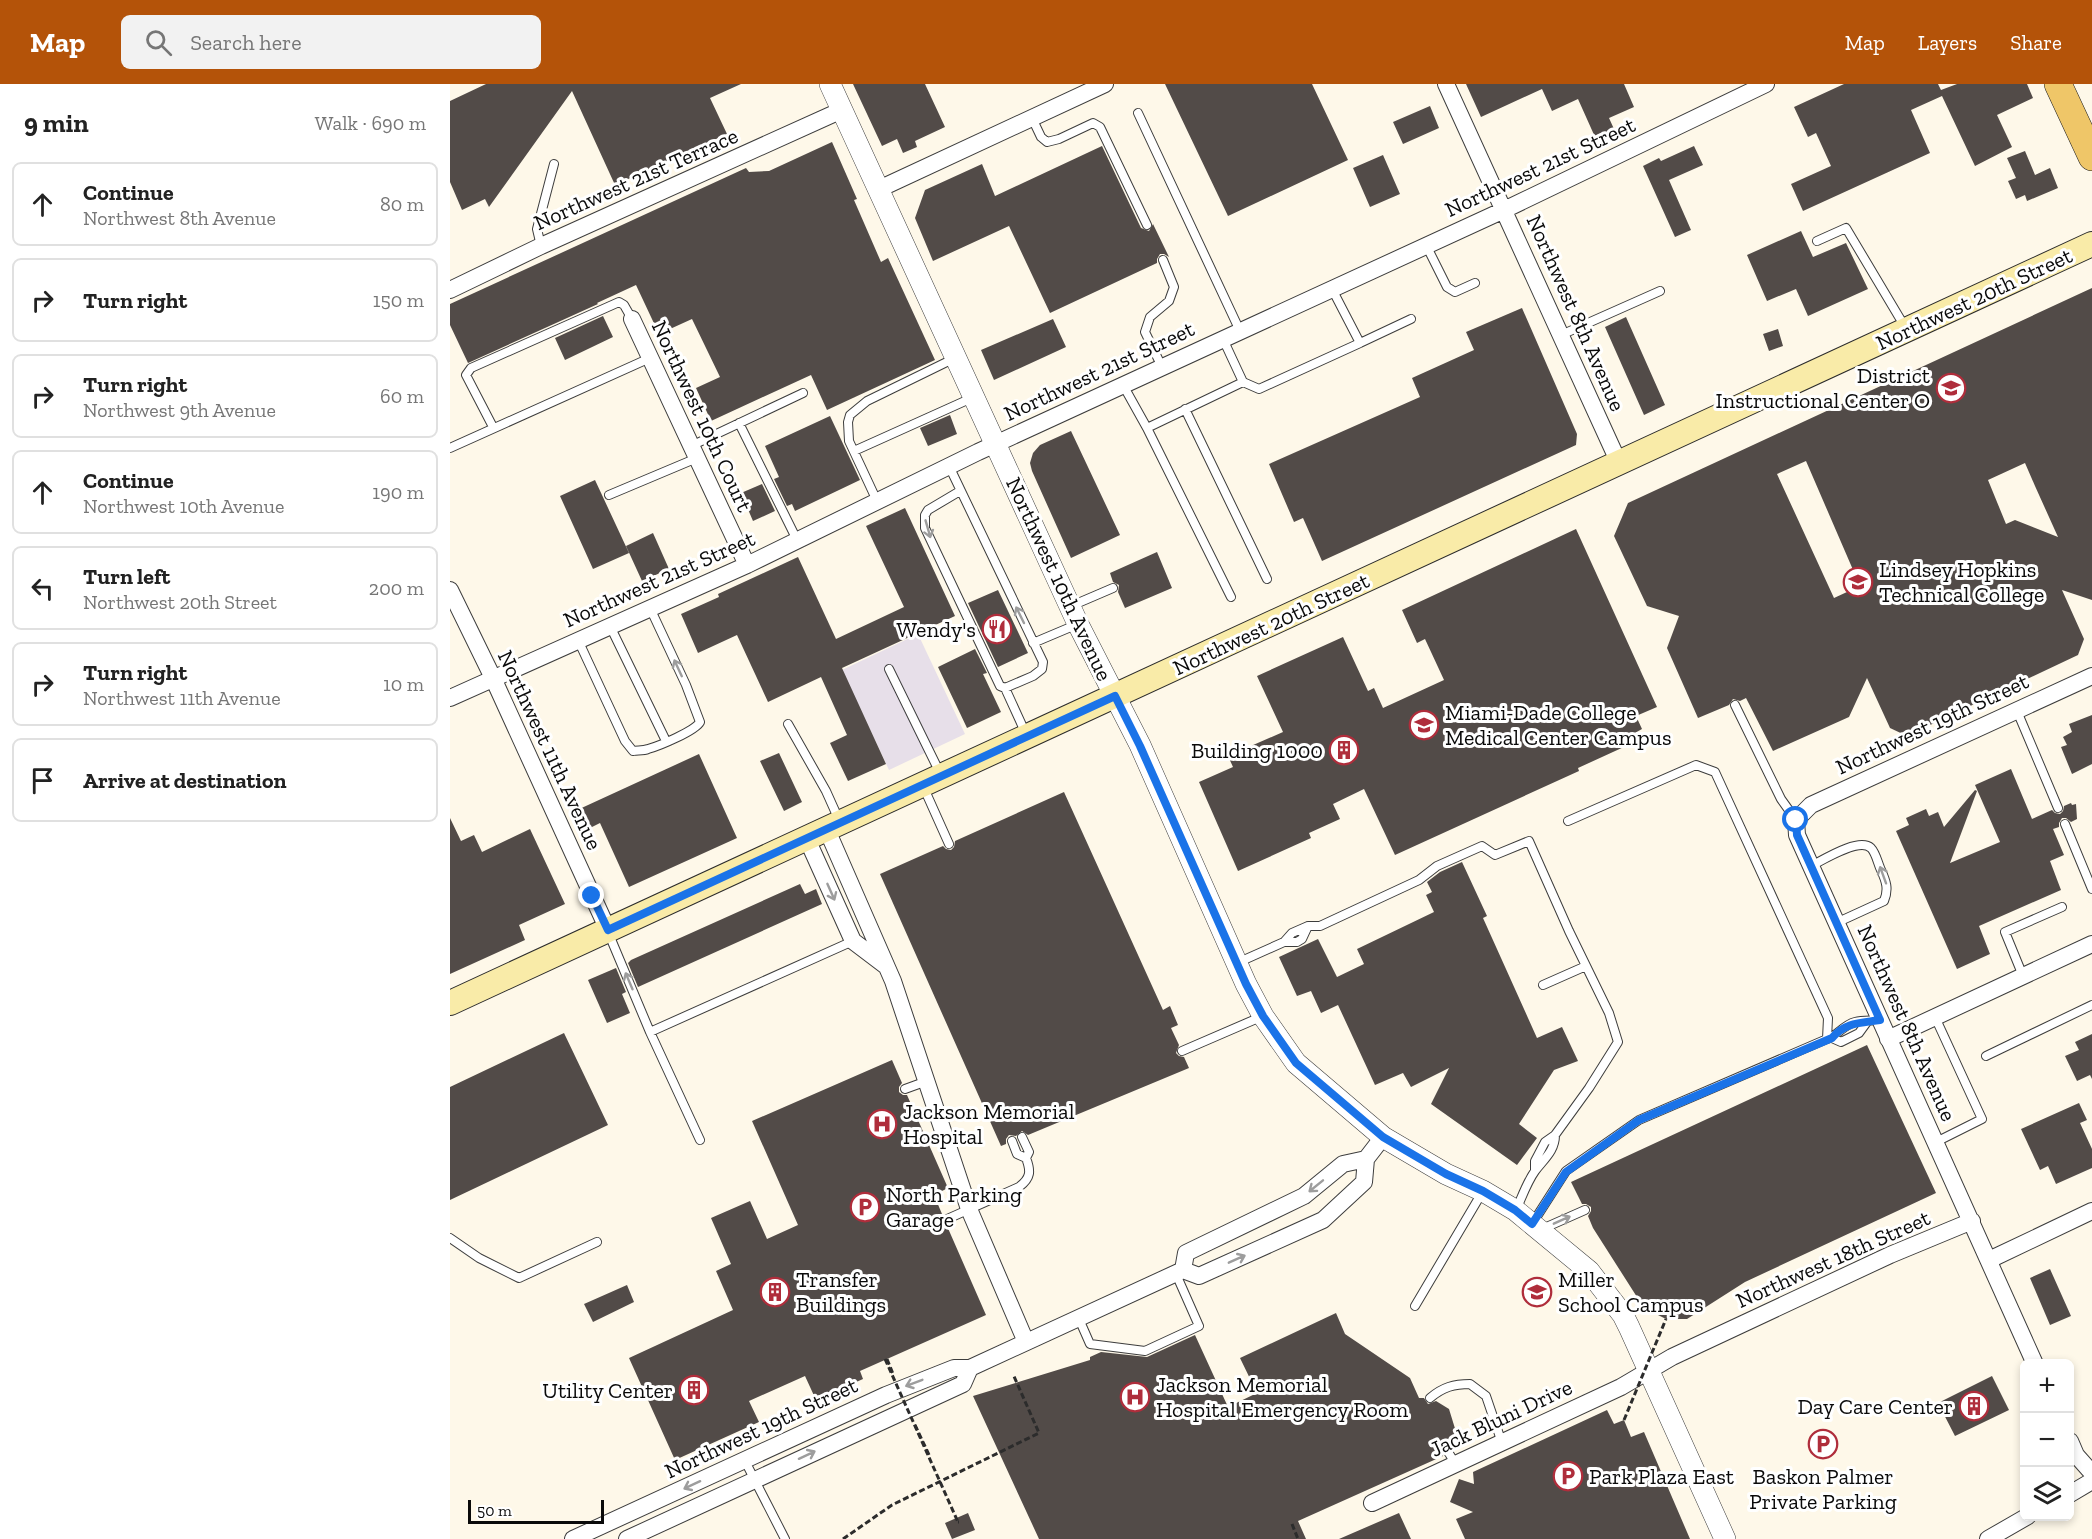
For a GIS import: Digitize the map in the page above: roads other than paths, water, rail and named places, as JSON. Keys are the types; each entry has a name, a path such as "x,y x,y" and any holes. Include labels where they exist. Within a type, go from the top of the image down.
{"main road":[{"path":"2058,84 2092,157"},
{"name":"Northwest 20th Street","path":"450,1003 2092,243"}],"street":[{"name":"Northwest 10th Avenue","path":"830,84 1074,615 1140,746 1263,1016 1296,1063 1383,1137 1446,1174 1483,1191 1515,1210 1589,1272 1623,1315 1725,1539"},
{"path":"879,189 1105,84"},
{"name":"Northwest 8th Avenue","path":"1446,84 1619,463"},
{"name":"Northwest 21st Street","path":"450,698 747,565 995,444 1504,210 1766,84"},
{"name":"Northwest 21st Terrace","path":"450,290 541,246 842,111"},
{"name":"Northwest 10th Court","path":"632,320 747,565"},
{"name":"Northwest 11th Avenue","path":"452,599 493,678 608,930"},
{"name":"Northwest 19th Street","path":"1796,820 1811,805 2092,676"},
{"name":"Northwest 8th Avenue","path":"1796,820 1797,835 1836,923 1874,1021 1888,1038 2033,1359"},
{"path":"825,831 854,941 886,967"},
{"path":"825,831 878,944 927,1081 969,1209 1026,1342"},
{"path":"1888,1038 2092,944"},
{"name":"Northwest 19th Street","path":"573,1539 900,1389 954,1368 970,1368 1179,1272 1198,1276 1323,1220 1364,1182 1366,1159 1383,1137"},
{"path":"1179,1272 1186,1253 1304,1196 1343,1164 1366,1159"},
{"path":"1989,1260 2092,1211"},
{"name":"Northwest 18th Street","path":"1648,1371 1672,1357 1890,1255 1972,1221"},
{"name":"Northwest 19th Street","path":"627,1539 963,1384 970,1368"},
{"name":"Jack Bluni Drive","path":"1372,1503 1621,1387 1648,1371"},
{"path":"2074,1450 2092,1473"},
{"path":"2074,1492 2092,1481"},
{"path":"1988,1539 2020,1521"}],"lane":[{"path":"1138,112 1240,331"},
{"path":"1032,118 1041,137 1047,142 1059,139 1093,123 1100,127 1147,225"},
{"path":"541,246 537,229 554,164"},
{"path":"1817,241 1846,228 1906,330"},
{"path":"1426,245 1447,287 1455,292 1475,283"},
{"path":"1162,367 1146,332 1150,317 1170,301 1174,287 1163,260"},
{"path":"1332,289 1360,343"},
{"path":"1561,335 1660,291"},
{"path":"493,427 466,375 471,368 611,304 619,302 624,305 632,320"},
{"path":"1223,339 1243,382 1258,389 1411,318"},
{"path":"450,448 650,358"},
{"path":"877,501 849,441 850,415 867,401 957,358"},
{"path":"1147,428 1243,382"},
{"path":"1123,385 1147,428 1231,597"},
{"path":"609,495 694,452 739,423 803,393"},
{"path":"854,451 974,397"},
{"path":"1185,409 1267,579"},
{"path":"739,423 797,540"},
{"path":"949,466 1042,662 1042,669 1033,676 1005,688"},
{"path":"960,490 927,510 925,528 1000,686 1005,688 1027,737"},
{"path":"1033,643 1113,588"},
{"path":"578,640 625,741 633,751 647,749 666,741 697,727 700,722 686,685 650,608"},
{"path":"610,626 666,741"},
{"path":"888,669 932,781 949,844"},
{"name":"Northwest 8th Avenue","path":"1735,705 1776,791 1796,820"},
{"path":"2017,711 2058,808"},
{"path":"788,724 826,791 825,831"},
{"path":"1568,821 1696,765 1715,772 1828,1018 1829,1039"},
{"path":"2065,824 2092,889"},
{"path":"1237,963 1284,942 1297,942 1302,939 1308,926 1320,926 1419,880 1437,867 1482,846 1495,855 1529,841 1609,1013 1618,1042 1555,1135 1555,1144 1543,1163 1535,1170 1515,1210"},
{"path":"1811,866 1849,848 1865,845 1872,849 1888,892 1884,901 1836,923"},
{"path":"2023,976 2005,932 2062,907"},
{"path":"608,930 650,1032 700,1140"},
{"path":"650,1032 854,941"},
{"path":"1543,985 1586,966"},
{"path":"1986,1056 2092,1005"},
{"path":"1182,1051 1263,1016"},
{"path":"1935,1017 1982,1119 1936,1142"},
{"path":"1535,1227 1566,1172 1639,1120 1829,1039 1838,1031 1856,1022 1874,1021"},
{"path":"905,1089 927,1081"},
{"path":"1022,1137 1029,1152 1026,1158"},
{"path":"945,1220 1026,1182 1030,1176 1030,1168 1026,1158 1017,1154 1012,1141"},
{"path":"1415,1306 1483,1191"},
{"path":"1535,1227 1585,1209"},
{"path":"450,1238 479,1258 519,1278 597,1242"},
{"path":"1078,1319 1090,1344 1145,1351 1199,1326 1179,1272"},
{"path":"1430,1398 1438,1391 1453,1384 1470,1384 1486,1396 1502,1443"},
{"path":"1447,1450 1456,1465"},
{"path":"745,1461 785,1539"}],"place":[{"name":"District Instructional Center O","path":"1951,388"},
{"name":"Lindsey Hopkins Technical College","path":"1858,582"},
{"name":"Wendy's","path":"997,629"},
{"name":"Miami-Dade College Medical Center Campus","path":"1424,725"},
{"name":"Building 1000","path":"1344,750"},
{"name":"Jackson Memorial Hospital","path":"882,1124"},
{"name":"North Parking Garage","path":"865,1207"},
{"name":"Transfer Buildings","path":"775,1292"},
{"name":"Miller School Campus","path":"1537,1292"},
{"name":"Utility Center","path":"694,1390"},
{"name":"Jackson Memorial Hospital Emergency Room","path":"1135,1397"},
{"name":"Day Care Center","path":"1974,1406"},
{"name":"Baskon Palmer Private Parking","path":"1823,1444"},
{"name":"Park Plaza East","path":"1568,1476"}]}
